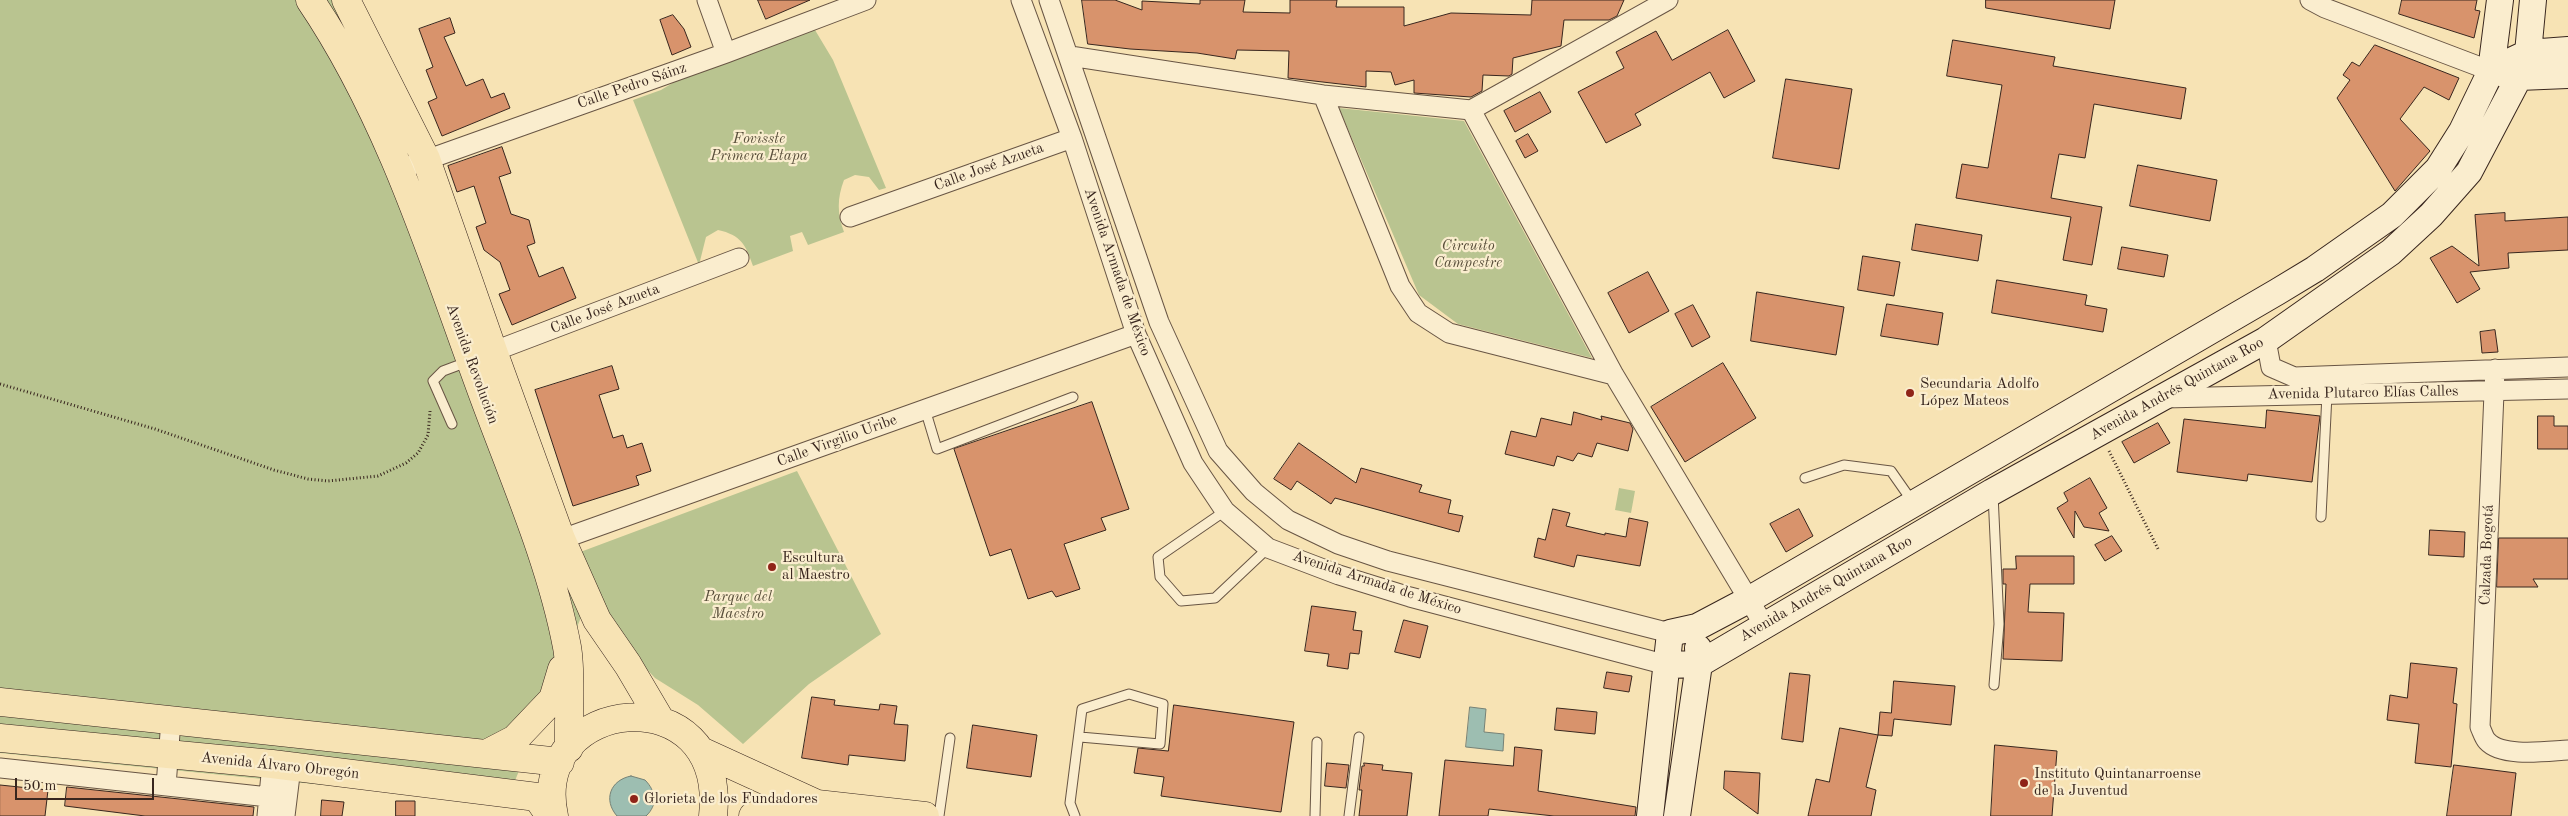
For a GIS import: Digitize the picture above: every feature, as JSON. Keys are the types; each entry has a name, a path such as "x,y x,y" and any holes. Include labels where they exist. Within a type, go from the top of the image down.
{"main road":[{"name":"Avenida Revolución","path":"310,0 360,84 482,356"},
{"name":"Avenida Revolución","path":"346,0 426,159 482,356 550,544 661,720"},
{"name":"Avenida Andrés Quintana Roo","path":"1670,633 1697,627 1750,599 2277,292 2315,269 2392,215 2438,169 2462,131 2491,72 2500,0"},
{"name":"Avenida Andrés Quintana Roo","path":"1699,664 1992,492 2266,340 2391,252 2431,215 2469,172 2519,77 2528,53 2533,0"},
{"path":"2491,72 2528,53 2568,50"},
{"path":"2491,72 2519,77 2568,74"},
{"path":"2277,292 2297,318"},
{"name":"Avenida Revolución","path":"550,544 559,609 568,650 564,755"},
{"path":"1677,816 1699,664 1697,627"},
{"path":"1650,816 1670,633"},
{"path":"488,753 515,739 553,699 568,650"},
{"name":"Avenida Armada de México","path":"1667,666 1699,664"},
{"path":"0,702 488,753 564,755"},
{"path":"554,816 552,803 553,782 564,755 587,730 610,719 636,716 661,720 684,732 701,751 711,772 715,794 713,816"},
{"name":"Avenida Álvaro Obregón","path":"0,738 282,766 536,797 550,816"},
{"path":"701,751 817,804"},
{"path":"753,816 817,804 925,816"}],"street":[{"path":"707,0 726,53"},
{"name":"Calle Pedro Sáinz","path":"398,170 726,53 866,0"},
{"name":"Avenida Armada de México","path":"1020,0 1072,138 1136,334 1193,462 1225,510 1268,548 1339,575 1410,597 1667,666"},
{"name":"Avenida Armada de México","path":"1049,0 1070,56 1159,322 1218,451 1254,492 1288,520 1346,547 1388,561 1670,633"},
{"path":"1070,56 1323,94 1471,110 1668,0"},
{"path":"2310,0 2325,8 2491,72"},
{"path":"1323,94 1400,286 1418,313 1449,333 1614,375"},
{"path":"1471,110 1614,375 1764,625"},
{"name":"Calle José Azueta","path":"850,217 1072,138"},
{"name":"Calle José Azueta","path":"482,356 739,258"},
{"name":"Calle Virgilio Uribe","path":"550,544 1136,334"},
{"name":"Avenida Plutarco Elías Calles","path":"2266,340 2271,367 2294,386 2327,393 2568,389"},
{"name":"Avenida Plutarco Elías Calles","path":"2158,399 2495,369 2568,367"},
{"name":"Calzada Bogotá","path":"2495,369 2480,727 2487,741 2502,750 2524,752 2568,750"},
{"path":"166,786 171,720"},
{"path":"267,816 280,804 282,766"},
{"path":"0,768 166,786 280,804"}],"lane":[{"path":"452,424 433,381 443,371 482,356"},
{"path":"2321,517 2327,393"},
{"path":"926,409 938,449 1073,397"},
{"path":"1805,478 1844,465 1891,471 1914,503"},
{"path":"1992,492 1999,624 1994,685"},
{"path":"1225,510 1158,557 1160,577 1182,601 1215,598 1268,548"},
{"path":"1075,816 1070,803 1080,737 1082,709 1129,694 1163,704 1160,744 1080,737"},
{"path":"1349,816 1359,737"},
{"path":"940,816 950,738"},
{"path":"1315,816 1317,742"}],"path":[{"path":"0,384 154,429 274,470 308,479 328,481 378,476 406,463 418,453 428,435 433,381"},
{"path":"2100,432 2158,549"}],"green space":[{"name":"Parque del Maestro","path":"0,0 342,0 401,96 575,554 797,471 881,634 809,684 743,744 698,705 655,678 611,632 590,595 506,803 0,753"},
{"name":"Fovisste Primera Etapa","path":"815,30 833,60 886,188 879,190 869,177 855,175 844,180 839,206 844,232 808,245 802,232 790,236 793,251 753,266 748,252 741,242 732,235 718,230 706,237 699,265 633,100 661,90 681,78"},
{"name":"Circuito Campestre","path":"1339,108 1464,121 1592,358 1458,324 1419,295"},
{"path":"1619,488 1635,491 1631,513 1615,510"}],"shaded area":[{"path":"1470,707 1486,709 1484,732 1504,734 1503,751 1466,747"},
{"path":"631,776 645,780 653,793 654,803 646,816 617,816 610,804 611,792 614,786 624,778"}],"building":[{"path":"758,0 810,0 766,19"},
{"path":"1082,0 1115,0 1142,10 1142,1 1200,4 1200,0 1245,0 1243,12 1290,13 1290,0 1337,0 1336,7 1404,7 1404,26 1451,13 1531,15 1532,0 1624,0 1617,16 1609,20 1564,20 1561,46 1513,58 1512,74 1509,76 1483,75 1482,91 1471,97 1414,93 1414,80 1395,85 1391,72 1366,71 1366,87 1288,78 1289,51 1237,50 1235,59 1197,53 1130,49 1088,44"},
{"path":"1986,0 2115,0 2110,29 1986,8"},
{"path":"2402,0 2477,0 2475,10 2480,11 2474,38 2399,14"},
{"path":"673,15 684,29 691,47 672,55 660,20"},
{"path":"450,18 455,33 444,37 466,86 483,79 491,98 504,93 510,108 442,136 428,102 437,98 426,70 433,67 419,29"},
{"path":"1728,30 1755,81 1724,98 1710,72 1635,114 1641,125 1606,143 1578,92 1624,68 1616,52 1656,31 1672,60"},
{"path":"1953,40 2055,57 2053,66 2186,88 2181,119 2094,104 2085,158 2059,154 2051,198 2102,207 2092,265 2063,260 2071,217 1956,198 1962,164 1988,168 2002,85 1947,76"},
{"path":"2375,45 2459,78 2449,100 2424,87 2400,119 2430,151 2395,191 2337,98 2350,80 2343,75 2352,62 2359,66"},
{"path":"1786,79 1852,89 1839,169 1773,158"},
{"path":"1540,92 1551,112 1515,132 1504,111"},
{"path":"1528,134 1538,151 1525,158 1516,141"},
{"path":"502,147 511,173 499,177 511,214 529,220 535,243 527,246 539,277 563,267 576,298 512,325 499,294 510,290 500,262 484,250 476,227 486,223 474,186 457,192 448,166"},
{"path":"2138,165 2217,180 2210,221 2130,206"},
{"path":"2505,213 2505,221 2568,217 2568,250 2508,253 2509,268 2470,272 2480,289 2457,303 2430,258 2452,246 2479,266 2475,215"},
{"path":"1916,224 1982,235 1978,261 1912,250"},
{"path":"2122,247 2168,255 2164,277 2118,269"},
{"path":"1863,256 1900,262 1894,296 1858,290"},
{"path":"1648,272 1669,311 1629,333 1608,293"},
{"path":"1997,280 2087,295 2085,305 2107,309 2103,332 1992,313"},
{"path":"1757,292 1844,307 1836,355 1751,341"},
{"path":"1887,304 1943,313 1938,345 1881,336"},
{"path":"1693,305 1710,337 1692,347 1675,314"},
{"path":"2495,330 2498,352 2482,353 2480,332"},
{"path":"1723,363 1756,418 1685,462 1651,407"},
{"path":"612,366 619,389 599,395 613,438 623,435 627,448 642,443 651,471 636,476 639,485 573,506 535,390"},
{"path":"1092,402 1129,509 1101,518 1106,530 1064,544 1080,589 1056,597 1052,591 1028,599 1011,549 990,556 954,449"},
{"path":"2267,410 2320,416 2312,482 2248,474 2247,481 2177,472 2184,419 2265,428"},
{"path":"1574,412 1602,420 1601,416 1630,423 1633,429 1628,451 1597,443 1592,457 1578,453 1573,461 1557,456 1554,466 1505,454 1511,431 1536,437 1541,418 1571,425"},
{"path":"2538,416 2554,416 2554,426 2568,426 2568,449 2538,449"},
{"path":"2158,423 2170,443 2134,463 2122,442"},
{"path":"1299,443 1356,483 1361,468 1422,485 1419,492 1451,500 1448,513 1463,516 1459,532 1335,498 1331,504 1297,481 1291,490 1274,479"},
{"path":"2090,478 2107,508 2099,513 2109,531 2084,527 2075,511 2074,538 2057,508 2068,501 2064,493"},
{"path":"1553,509 1570,513 1566,526 1605,535 1605,533 1626,537 1629,518 1648,522 1640,566 1577,555 1574,567 1534,557 1538,538 1545,540"},
{"path":"1799,509 1813,536 1786,552 1770,524"},
{"path":"2430,530 2465,532 2464,557 2429,555"},
{"path":"2112,536 2122,551 2105,561 2095,545"},
{"path":"2499,538 2568,538 2568,579 2533,579 2538,587 2497,587"},
{"path":"2016,556 2074,556 2074,584 2030,584 2028,612 2064,613 2062,661 2003,659 2006,584 2003,584 2003,569 2016,569"},
{"path":"1312,606 1356,612 1353,630 1362,631 1359,654 1350,653 1348,669 1327,666 1329,654 1305,651"},
{"path":"1404,620 1428,626 1420,658 1395,652"},
{"path":"2411,663 2457,668 2453,703 2457,704 2451,767 2415,763 2419,724 2387,720 2390,695 2407,698"},
{"path":"1607,672 1632,676 1629,692 1604,688"},
{"path":"1790,673 1810,675 1803,742 1782,739"},
{"path":"1894,681 1955,686 1951,725 1894,719 1892,736 1878,735 1880,712 1891,713"},
{"path":"812,697 835,700 834,705 879,710 880,704 897,706 894,724 908,725 905,761 849,755 848,765 802,758"},
{"path":"1174,705 1294,722 1281,812 1161,796 1164,777 1134,773 1138,748 1168,751"},
{"path":"1557,708 1597,712 1595,734 1555,730"},
{"path":"973,725 1037,735 1031,777 967,768"},
{"path":"1840,728 1878,735 1866,787 1876,790 1871,816 1808,816 1816,779 1829,782"},
{"name":"Instituto Quintanarroense de la Juventud","path":"1995,745 2057,751 2052,816 1991,816"},
{"path":"1515,747 1542,750 1538,791 1636,807 1635,816 1554,816 1489,809 1488,816 1439,816 1445,760 1513,766"},
{"path":"1327,763 1349,765 1346,788 1325,786"},
{"path":"1364,763 1383,765 1382,770 1412,773 1407,816 1359,816 1362,790 1359,790"},
{"path":"2454,765 2516,773 2511,816 2447,816"},
{"path":"1725,771 1760,773 1758,814 1724,789"},
{"path":"0,785 48,790 45,816 0,816"},
{"path":"67,787 254,807 253,816 145,816 65,806"},
{"path":"322,800 344,802 342,816 321,816"},
{"path":"396,801 415,801 415,816 396,816"}],"place":[{"name":"Secundaria Adolfo López Mateos","path":"1910,393"},
{"name":"Escultura al Maestro","path":"772,567"},
{"name":"Instituto Quintanarroense de la Juventud","path":"2024,783"},
{"name":"Glorieta de los Fundadores","path":"634,799"}]}
